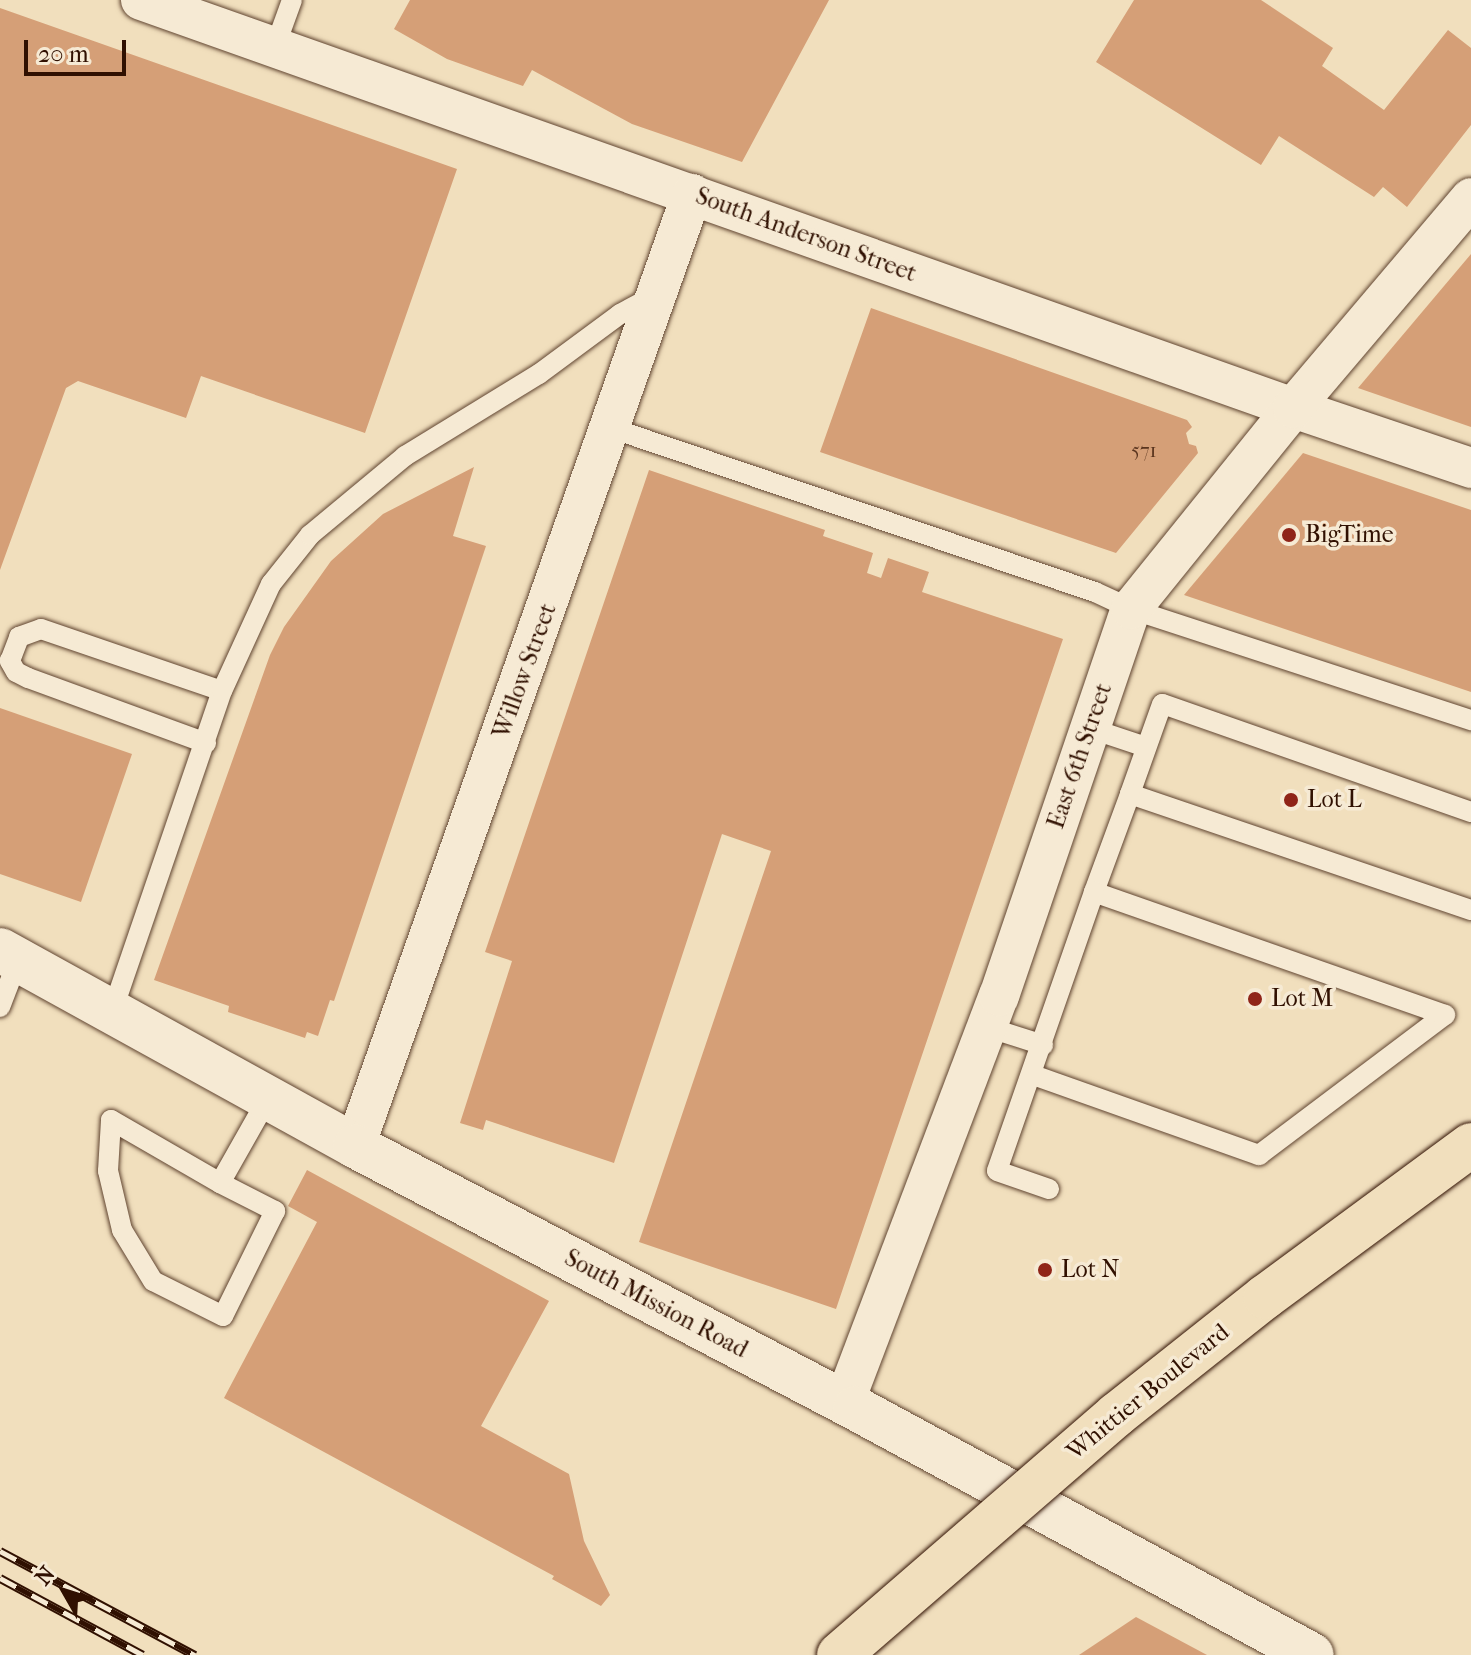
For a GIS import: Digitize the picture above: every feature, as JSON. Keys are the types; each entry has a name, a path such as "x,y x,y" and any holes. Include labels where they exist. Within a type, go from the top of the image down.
{"main road":[{"name":"Whittier Boulevard","path":"839,1655 1116,1415 1265,1297 1471,1145"}],"street":[{"name":"South Anderson Street","path":"141,0 1293,408 1471,468"},
{"name":"Willow Street","path":"355,1146 692,194"},
{"name":"East 6th Street","path":"844,1403 987,1027 1131,609 1293,408 1471,198"},
{"name":"South Mission Road","path":"9,955 355,1146 844,1403 1312,1655"}],"lane":[{"path":"275,47 292,0"},
{"path":"112,1012 222,691 271,584 310,535 405,456 539,374 620,314 656,295"},
{"path":"611,428 1095,592 1131,609 1471,720"},
{"path":"206,743 28,678 16,672 10,661 19,637 41,629 222,691"},
{"path":"1049,1189 997,1171 1162,704 1471,812"},
{"path":"1089,728 1146,747"},
{"path":"1130,794 1471,910"},
{"path":"1033,1075 1259,1155 1445,1015 1094,892"},
{"path":"0,1007 9,955"},
{"path":"987,1027 1043,1045"},
{"path":"220,1183 268,1098"},
{"path":"111,1120 220,1183 275,1211 223,1316 153,1281 122,1230 108,1171 111,1120"}],"building":[{"path":"410,0 829,0 742,162 632,124 532,70 523,86 447,59 394,29"},
{"path":"1134,0 1261,0 1333,48 1322,66 1384,110 1448,30 1471,48 1471,125 1407,207 1383,187 1374,197 1279,136 1261,165 1096,62"},
{"path":"0,8 457,169 365,433 201,376 186,418 78,381 66,388 0,570"},
{"path":"1471,254 1471,427 1358,388"},
{"path":"871,308 1187,420 1192,427 1186,433 1189,444 1196,446 1198,453 1116,553 820,452"},
{"path":"1303,453 1471,510 1471,692 1184,595"},
{"path":"474,467 453,536 486,546 334,1001 330,1000 318,1036 307,1032 305,1038 228,1012 229,1006 154,980 270,655 284,627 331,561 383,514"},
{"path":"649,470 825,530 823,536 873,553 867,573 881,578 888,558 929,572 922,592 1063,639 836,1309 639,1242 771,851 722,834 614,1163 486,1120 483,1130 460,1123 512,961 485,952"},
{"path":"0,708 132,754 81,902 0,874"},
{"path":"307,1170 549,1301 481,1426 569,1474 584,1541 610,1595 601,1606 552,1579 554,1576 224,1398 317,1222 288,1206"},
{"path":"1136,1617 1207,1655 1079,1655"}],"railway":[{"path":"0,1551 195,1655"},
{"path":"0,1578 143,1655"}],"place":[{"name":"BigTime","path":"1289,535"},
{"name":"Lot L","path":"1291,800"},
{"name":"Lot M","path":"1255,999"},
{"name":"Lot N","path":"1045,1270"}]}
